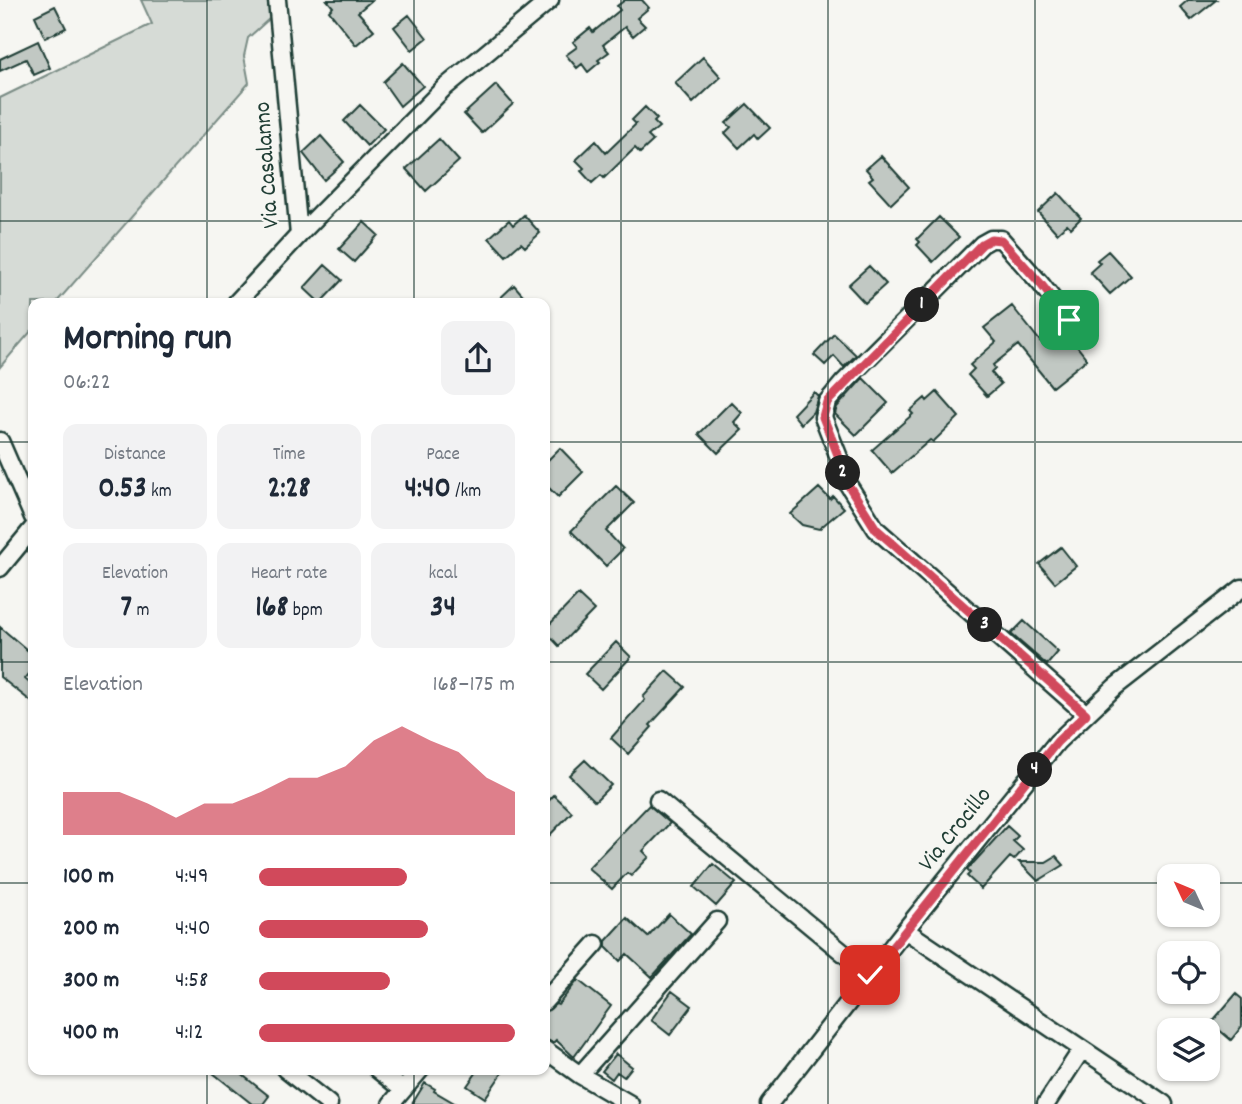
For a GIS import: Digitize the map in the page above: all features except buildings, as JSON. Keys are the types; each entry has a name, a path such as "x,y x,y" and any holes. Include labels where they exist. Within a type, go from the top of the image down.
{"street":[{"name":"Via Casalanno","path":"241,298 299,235 277,0"},
{"path":"299,235 444,88 550,0"},
{"path":"1069,320 1001,240 991,239 982,244 843,383 827,402 823,417 844,478 876,529 1086,714"},
{"path":"0,441 28,505"},
{"path":"0,568 28,534"},
{"name":"Via Crocillo","path":"769,1104 1057,742 1115,687 1242,588"},
{"path":"659,800 870,975"},
{"path":"580,1075 717,921"},
{"path":"905,930 1164,1104"},
{"path":"550,995 596,944"},
{"path":"1046,1104 1082,1049"},
{"path":"550,1053 580,1075 630,1104"},
{"path":"293,1075 329,1104"},
{"path":"384,1075 403,1090"},
{"path":"391,1104 416,1075"}],"shaded area":[{"path":"141,0 268,0 270,18 248,38 244,56 249,83 60,298 28,298 28,335 0,367 0,98 152,24"}],"route":[{"path":"870,975 1057,742 1086,714 876,529 844,478 823,417 827,402 982,244 991,239 1001,240 1069,320"}]}
